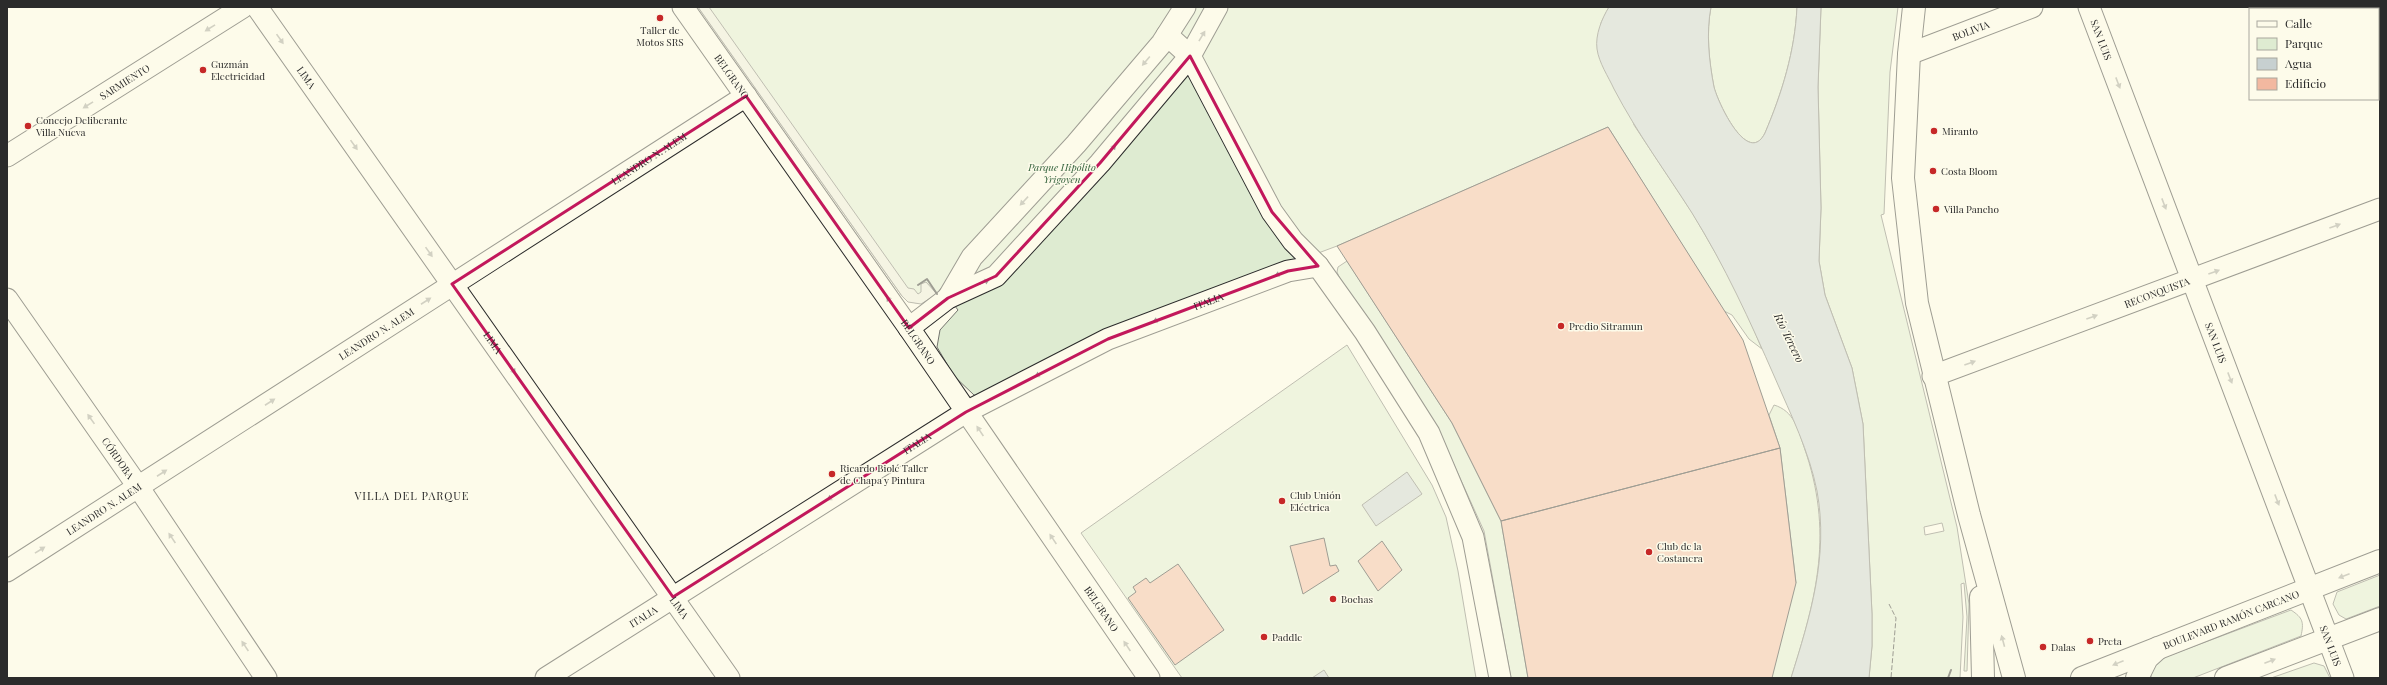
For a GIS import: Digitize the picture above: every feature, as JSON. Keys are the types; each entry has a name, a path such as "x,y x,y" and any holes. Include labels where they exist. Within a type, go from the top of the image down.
{"main road":[{"path":"1914,7 1909,54 1903,178 1917,303 1969,515 2014,678"},
{"path":"1969,515 1982,610 1983,678"},
{"name":"BOULEVARD RAMÓN CARCANO","path":"2082,678 2380,562"},
{"path":"2230,677 2380,619"},
{"path":"2138,678 2147,658 2159,647"}],"street":[{"name":"SARMIENTO","path":"7,156 243,7"},
{"name":"LIMA","path":"257,7 729,678"},
{"name":"BELGRANO","path":"684,7 909,328 1149,678"},
{"path":"948,298 972,257 1076,144 1167,35 1185,7"},
{"path":"909,328 948,298 996,276 1100,163 1190,56 1217,7"},
{"name":"BOLIVIA","path":"1909,54 2032,7"},
{"name":"SAN LUIS","path":"2089,7 2344,678"},
{"path":"1167,35 1190,56 1272,212 1293,241 1318,266 1374,345 1416,411 1440,453 1473,537 1500,678"},
{"name":"LEANDRO N. ALEM","path":"7,571 139,488 452,284 746,96"},
{"name":"RECONQUISTA","path":"1934,376 2380,209"},
{"name":"ITALIA","path":"546,678 966,412 1108,339 1288,271 1318,266"},
{"name":"CÓRDOBA","path":"7,299 139,488 266,678"}],"highlighted area":[{"path":"1190,56 1272,212 1318,266 1288,271 1108,339 966,412 673,597 452,284 746,96 909,328 948,298 996,276 1100,163"}],"green space":[{"name":"Parque Hipólito Yrigoyen","path":"698,7 1609,7 1601,23 1634,125 1693,214 1719,259 1742,302 1762,349 1749,339 1732,315 1724,311 1608,127 1337,246 1110,331 977,396 974,395 954,376 937,347 940,330 958,310 941,288 933,297 923,302 913,302 902,296"},
{"path":"1711,7 1797,7 1794,40 1787,72 1765,133 1758,141 1750,142 1742,138 1727,118 1714,87 1709,47 1709,17"},
{"path":"1821,7 1898,7 1890,72 1884,214 1881,215 1957,527 1969,604 1967,671 1964,671 1967,617 1964,583 1961,584 1963,617 1960,678 1869,678 1872,646 1872,614 1863,424 1852,368 1825,295 1819,261 1821,208 1818,87","holes":["1942,523 1944,531 1925,535 1924,527"]},
{"path":"1347,261 1452,423 1501,521 1528,678 1511,678 1484,531 1440,434 1340,279 1337,272 1338,267"},
{"name":"Club Unión Eléctrica","path":"1347,345 1432,485 1446,517 1458,571 1476,678 1182,678 1081,533"},
{"path":"1774,405 1781,408 1791,416 1797,427 1813,478 1818,507 1820,536 1814,591 1808,619 1791,678 1663,678 1796,583 1780,448 1769,415"},
{"path":"2380,575 2380,606 2346,619 2339,615 2333,604 2337,592"},
{"path":"2291,610 2298,615 2302,621 2301,636 2193,678 2151,678 2152,666 2160,659"},
{"path":"2314,663 2324,666 2330,678 2271,678"}],"shaded area":[{"path":"698,7 709,7 908,288 914,289 918,294 921,292 921,284 926,282 937,294 921,304 908,302 902,296"}],"water":[{"name":"Río Tercero","path":"1609,7 1711,7 1709,17 1709,47 1714,87 1727,118 1742,138 1750,142 1758,141 1765,133 1777,103 1787,72 1794,40 1797,7 1821,7 1818,87 1821,208 1819,261 1825,295 1852,368 1863,424 1872,614 1872,646 1869,678 1791,678 1811,609 1819,563 1821,539 1820,515 1814,476 1793,419 1726,273 1692,213 1632,121 1602,64 1597,49 1597,38 1602,21"},
{"path":"1407,472 1422,494 1376,526 1362,505"},
{"path":"1324,670 1329,678 1312,678"}],"building":[{"name":"Predio Sitramun","path":"1608,127 1743,340 1780,448 1501,521 1452,423 1337,246"},
{"name":"Club de la Costanera","path":"1780,448 1796,583 1772,678 1528,678 1501,521"},
{"path":"1324,538 1330,566 1336,565 1339,571 1303,594 1290,546"},
{"path":"1382,541 1402,570 1378,591 1358,561"},
{"path":"1178,564 1224,630 1175,665 1128,598 1136,592 1133,587 1146,578 1150,583"}],"fence":[{"path":"1889,604 1896,618 1891,678"}],"wall":[{"path":"918,285 927,279 937,294"},
{"path":"1948,678 1951,670"}],"place":[{"name":"Taller de Motos SRS","path":"660,18"},
{"name":"Guzmán Electricidad","path":"203,70"},
{"name":"Concejo Deliberante Villa Nueva","path":"28,126"},
{"name":"Miranto","path":"1934,131"},
{"name":"Costa Bloom","path":"1933,171"},
{"name":"Villa Pancho","path":"1936,209"},
{"name":"Predio Sitramun","path":"1561,326"},
{"name":"Ricardo Biolé Taller de Chapa y Pintura","path":"832,474"},
{"name":"Club Unión Eléctrica","path":"1282,501"},
{"name":"Club de la Costanera","path":"1649,552"},
{"name":"Bochas","path":"1333,599"},
{"name":"Paddle","path":"1264,637"},
{"name":"Preta","path":"2090,641"},
{"name":"Dalas","path":"2043,647"}],"district":[{"name":"VILLA DEL PARQUE","path":"412,496"}]}
